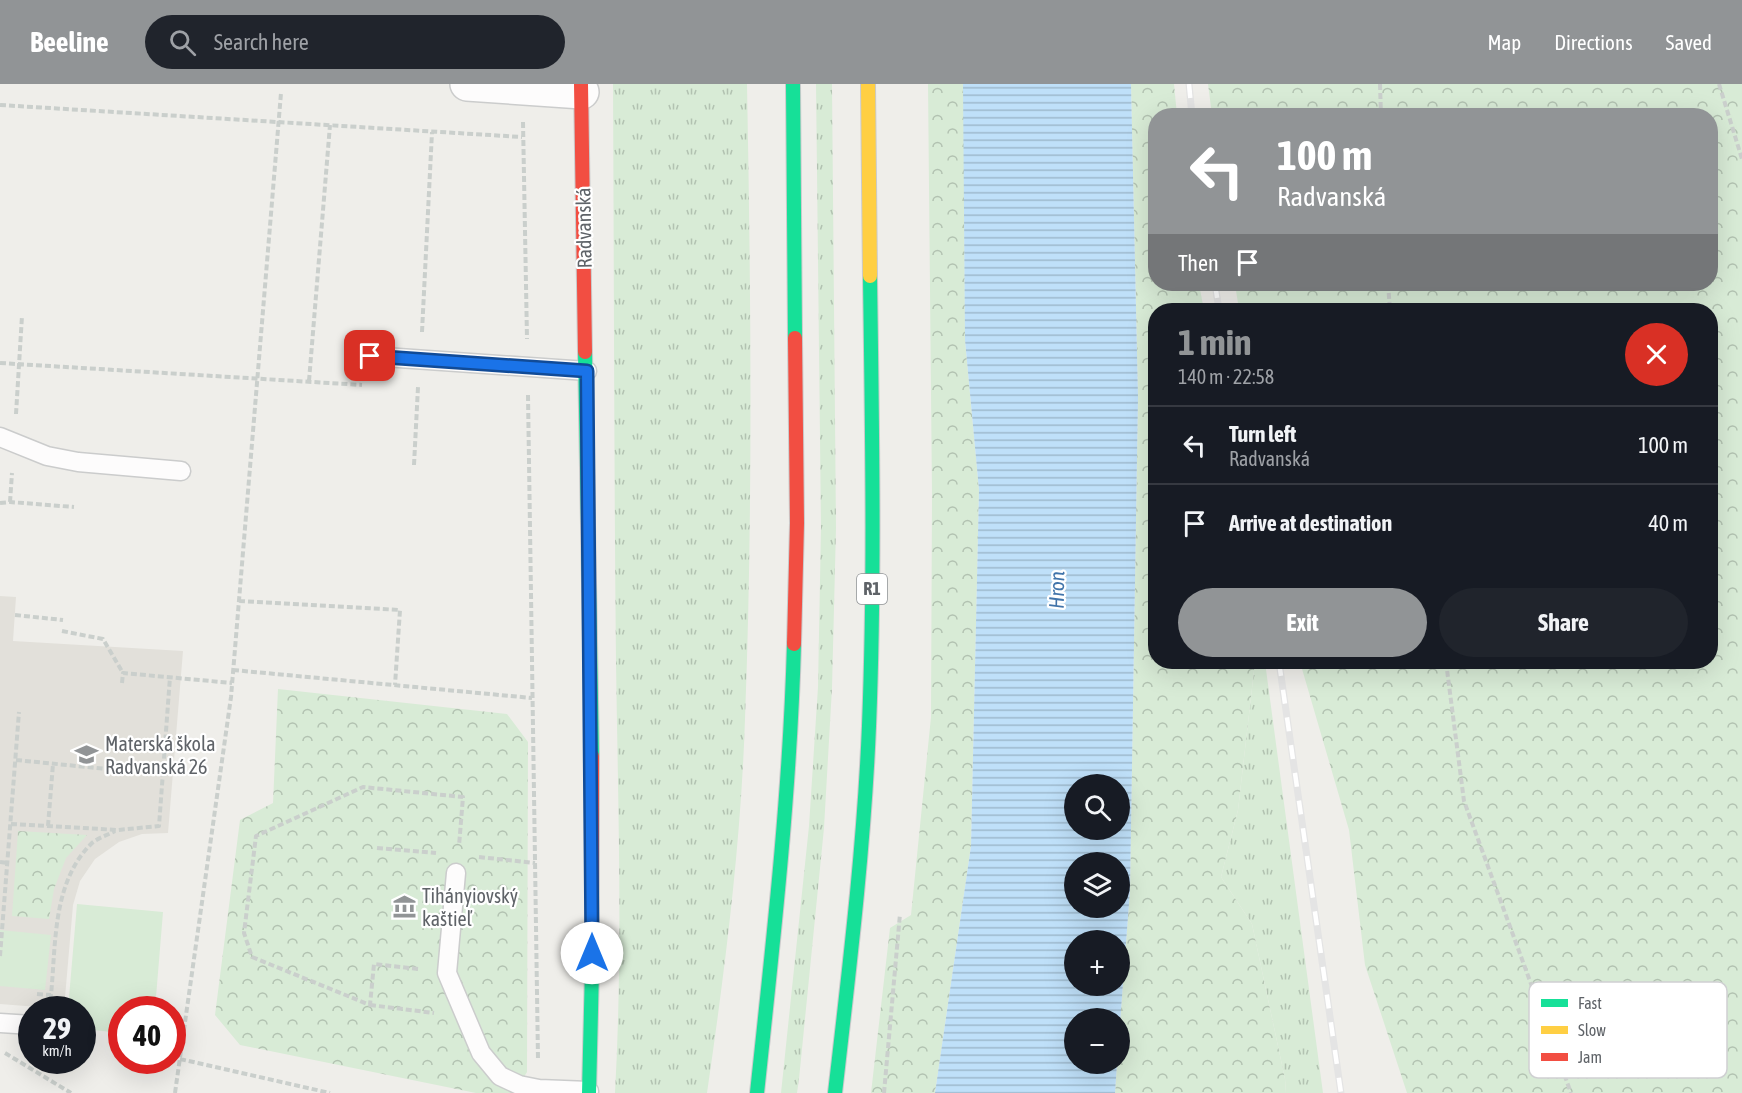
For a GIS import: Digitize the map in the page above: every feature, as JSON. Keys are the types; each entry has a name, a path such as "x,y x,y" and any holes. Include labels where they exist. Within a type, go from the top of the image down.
{"main road":[{"path":"757,1093 778,902 792,724 798,524 793,84"},
{"name":"R1","path":"835,1093 856,912 869,727 873,528 868,84"},
{"name":"Radvanská","path":"581,88 592,796 592,1020 589,1092"}],"street":[{"path":"467,84 581,88"}],"lane":[{"path":"370,356 587,371"},
{"path":"7,440 47,456 78,462 181,471"},
{"path":"457,864 447,973 481,1053 500,1076 519,1085 539,1089 589,1092"},
{"path":"0,1023 18,1024"}],"path":[{"path":"1380,84 1380,108"},
{"path":"1719,84 1742,159"},
{"path":"186,1016 232,683 281,93"},
{"path":"0,105 522,137 528,367 539,1089"},
{"path":"309,382 330,125"},
{"path":"414,465 432,132"},
{"path":"7,440 20,364 22,316"},
{"path":"0,363 364,385"},
{"path":"407,388 429,390"},
{"path":"517,396 528,396"},
{"path":"0,503 74,507"},
{"path":"239,601 400,610 395,685"},
{"path":"15,615 63,620"},
{"path":"62,631 103,639 123,673 122,683"},
{"path":"1447,669 1464,801 1530,982"},
{"path":"233,670 532,698"},
{"path":"123,673 232,683"},
{"path":"10,824 118,830 159,826 170,677"},
{"path":"0,956 20,712"},
{"path":"16,760 107,769"},
{"path":"48,826 53,764"},
{"path":"370,1005 374,964 447,973 443,1014 370,1005 252,957 244,933 255,836 363,787 463,797 457,864"},
{"path":"51,995 60,905 65,885 74,867 92,843 118,830"},
{"path":"376,848 457,864 535,862"},
{"path":"0,862 8,863"},
{"path":"884,1093 900,915"},
{"path":"0,1050 71,1093"},
{"path":"186,1060 330,1093"},
{"path":"175,1093 178,1074"},
{"path":"1566,1078 1571,1093"}],"shaded area":[{"name":"Materská škola Radvanská 26","path":"0,596 16,597 13,641 183,651 168,833 142,834 119,842 95,859 80,881 73,905 65,996 18,996 18,1005 0,1004"}],"green space":[{"path":"613,84 747,84 750,402 745,719 740,813 731,906 707,1093 615,1093 619,824 615,590"},
{"path":"816,84 832,84 836,528 832,688 824,828 799,1079 797,1093 781,1093 809,826 818,687 821,527"},
{"path":"928,84 964,84 965,340 979,490 971,846 935,1093 871,1093 890,928 911,915 931,717 932,495"},
{"path":"1131,84 1174,84 1176,108 1148,108 1148,291 1200,291 1203,303 1148,303 1148,669 1254,669 1238,810 1221,877 1252,924 1286,1093 1115,1093 1116,1074 1130,1074 1130,1008 1121,1008 1122,996 1130,996 1130,930 1127,930 1128,918 1130,918 1138,397"},
{"path":"1208,84 1742,84 1742,1093 1407,1093 1365,965 1349,830 1302,669 1718,669 1718,303 1238,303 1236,291 1718,291 1718,108 1211,108"},
{"path":"1254,669 1266,669 1323,1093 1286,1093 1252,924 1221,877 1238,810"},
{"path":"278,689 507,714 528,742 527,1072 514,1093 476,1093 240,1045 215,1015 240,820 273,803"},
{"path":"18,831 87,835 66,858 54,889 49,919 12,916"},
{"path":"77,904 163,912 156,996 108,996 108,1032 96,1030 96,996 69,996"},
{"path":"0,930 51,935 45,990 0,986"}],"water":[{"name":"Hron","path":"963,84 1131,84 1138,397 1130,890 1130,852 1064,852 1064,918 1128,918 1127,930 1064,930 1064,996 1122,996 1121,1008 1064,1008 1064,1074 1116,1074 1115,1093 935,1093 971,846 979,490 965,340"}],"railway":[{"path":"1189,84 1191,108"},
{"path":"1216,291 1218,303"},
{"path":"1280,669 1341,1093"}],"traffic: fast":[{"path":"793,84 795,338"},
{"path":"835,1093 860,864 869,726 872,557 870,276"},
{"path":"585,352 592,756"},
{"path":"757,1093 785,812 794,644"},
{"path":"589,1093 592,969"}],"traffic: slow":[{"path":"868,84 870,276"}],"traffic: jam":[{"path":"581,84 585,352"},
{"path":"794,644 797,523 795,338"},
{"path":"592,756 592,969"}],"place":[{"name":"Materská škola Radvanská 26","path":"87,755"},
{"name":"Tihányiovský kaštieľ","path":"404,907"}],"route":[{"path":"370,356 587,371 592,953"}]}
